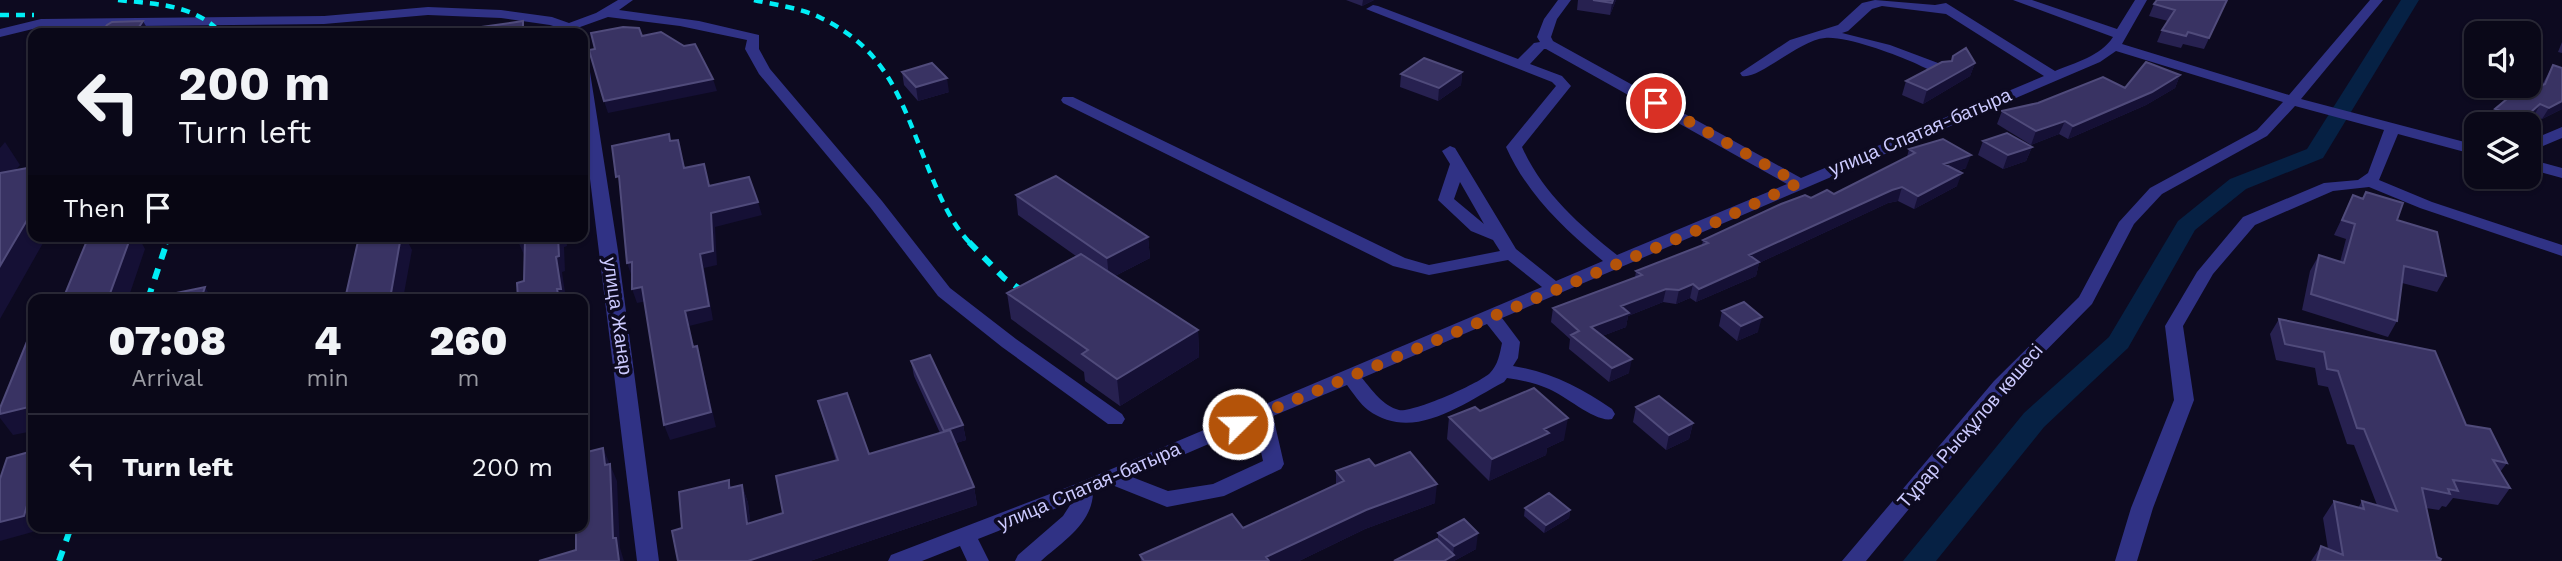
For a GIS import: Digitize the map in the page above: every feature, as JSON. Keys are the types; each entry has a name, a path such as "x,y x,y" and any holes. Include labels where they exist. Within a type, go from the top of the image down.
{"street":[{"path":"575,28 627,0"},
{"path":"1564,0 1551,19 1544,37 1548,44 1798,183"},
{"path":"1932,0 2054,76"},
{"path":"2020,0 2117,40 2299,103 2464,147"},
{"name":"улица Спатая-батыра","path":"900,561 1112,477 1735,214 1798,183 2095,59 2117,40 2141,0"},
{"name":"Тұрар Рысқұлов көшесі","path":"1853,561 2001,384 2086,300 2127,222 2156,191 2262,133 2299,103 2377,0"},
{"path":"1747,74 1795,43 1843,28 1865,3 1894,3 1949,10"},
{"path":"1373,9 1557,79 1564,86 1514,146 1518,159 1554,207 1578,233 1617,264"},
{"path":"0,24 324,20 428,11 501,14 552,22 566,28"},
{"path":"605,13 700,26 754,38 752,48 764,71 876,204 944,292 1009,343 1115,419"},
{"path":"0,33 26,25"},
{"path":"1825,33 1865,41 1910,55 1941,69"},
{"path":"1520,66 1539,46 1548,44"},
{"path":"1068,100 1325,229 1399,262 1429,270 1512,254"},
{"name":"улица Жанар","path":"588,106 648,561"},
{"path":"2126,561 2142,508 2184,400 2174,326 2206,272 2249,221 2330,186 2362,184 2375,176 2392,129"},
{"path":"2541,142 2562,132"},
{"path":"1499,236 1477,227 1446,200 1454,157 1512,254 1556,290"},
{"path":"2541,167 2562,173"},
{"path":"2368,181 2427,205 2562,251"},
{"path":"1350,376 1373,404 1396,417 1422,416 1497,378 1508,358 1511,342 1491,317"},
{"path":"1501,371 1532,374 1572,391 1605,414"},
{"path":"1112,477 1167,499 1217,491 1274,464 1263,413"},
{"path":"1027,561 1071,522 1082,506 1083,489"},
{"path":"966,537 978,561"}],"building":[{"path":"2157,0 2227,0 2209,38 2188,32 2186,36 2162,30 2175,10 2154,4"},
{"path":"143,21 138,28 105,28 112,22"},
{"path":"523,21 523,28 482,27"},
{"path":"623,27 639,28 642,36 661,32 684,46 695,44 713,79 604,101 589,50 595,49 591,33"},
{"path":"1966,48 1975,63 1927,90 1906,81 1942,62 1952,61 1953,56"},
{"path":"1424,58 1462,72 1439,88 1401,74"},
{"path":"2146,62 2180,75 2152,92 2073,126 2065,121 2036,131 2002,111 2038,103 2103,77 2125,88"},
{"path":"932,63 947,78 916,87 902,72"},
{"path":"2553,65 2562,68 2562,101 2549,108 2540,104 2531,112 2503,112 2495,109 2508,98 2541,98 2541,86 2545,84"},
{"path":"2007,133 2032,147 2008,155 1983,141"},
{"path":"669,134 670,141 678,140 684,168 704,164 709,186 749,177 758,202 711,213 713,251 700,254 709,306 685,311 693,347 697,346 711,412 664,425 642,287 632,289 632,262 627,263 619,176 616,177 612,146"},
{"path":"1943,139 1971,155 1944,164 1962,173 1918,196 1902,187 1892,190 1749,255 1759,262 1699,289 1693,284 1679,290 1666,289 1621,306 1629,313 1591,327 1632,359 1612,368 1571,335 1579,331 1553,308 1642,275 1636,271 1708,243 1703,240 1781,204 1805,195 1811,198 1827,190 1834,194 1915,153 1909,149"},
{"path":"28,168 28,218 0,266 0,173"},
{"path":"1056,176 1148,237 1107,258 1016,195"},
{"path":"2366,192 2403,203 2397,220 2437,232 2446,276 2404,266 2397,321 2311,294 2319,255 2344,263 2355,224 2342,220 2353,195 2363,199"},
{"path":"86,242 129,242 110,294 65,294"},
{"path":"358,242 400,242 391,294 346,294"},
{"path":"525,242 558,242 559,256 556,257 561,289 557,289 558,294 518,294 517,283 524,281"},
{"path":"1081,254 1198,330 1117,379 1082,354 1088,350 1007,293"},
{"path":"205,287 203,294 171,294"},
{"path":"1744,302 1762,317 1741,326 1722,311"},
{"path":"2279,319 2435,351 2466,425 2490,429 2507,463 2493,460 2510,488 2453,480 2458,491 2448,489 2450,494 2422,488 2440,561 2317,561 2321,546 2343,555 2334,501 2364,509 2362,501 2397,511 2364,429 2357,428 2338,371 2327,369 2324,352 2285,344"},
{"path":"28,339 28,407 0,414"},
{"path":"930,355 963,425 944,431 911,361"},
{"path":"1534,388 1568,418 1544,429 1549,433 1492,459 1449,417 1475,407 1480,411"},
{"path":"847,393 869,454 950,430 974,487 748,561 678,561 672,531 682,528 679,492 729,480 729,488 742,485 747,524 783,513 776,476 838,460 818,401"},
{"path":"1659,396 1693,423 1669,435 1636,407"},
{"path":"603,448 605,465 610,464 613,538 616,538 619,561 539,561 576,550 576,532 588,532 588,452"},
{"path":"28,452 28,502 24,516 0,522 0,479 7,458"},
{"path":"1410,452 1437,484 1366,510 1266,557 1269,561 1144,561 1140,555 1232,514 1243,528 1344,481 1336,471 1369,459 1375,466"},
{"path":"1549,493 1570,510 1546,525 1525,508"},
{"path":"1464,519 1478,533 1454,546 1438,533"},
{"path":"1437,539 1454,555 1444,561 1394,561"}],"waterway":[{"path":"1918,561 2034,420 2119,342 2186,226 2238,184 2315,153 2410,0"}],"railway":[{"path":"118,0 173,7 199,16 216,28"},
{"path":"754,0 814,15 844,31 862,45 877,62 900,99 945,207 971,244"},
{"path":"0,15 34,15"},
{"path":"150,294 167,242"},
{"path":"969,242 1004,278 1034,299"},
{"path":"59,561 69,532"}],"route":[{"path":"1238,424 1712,224 1798,183 1656,103"}]}
